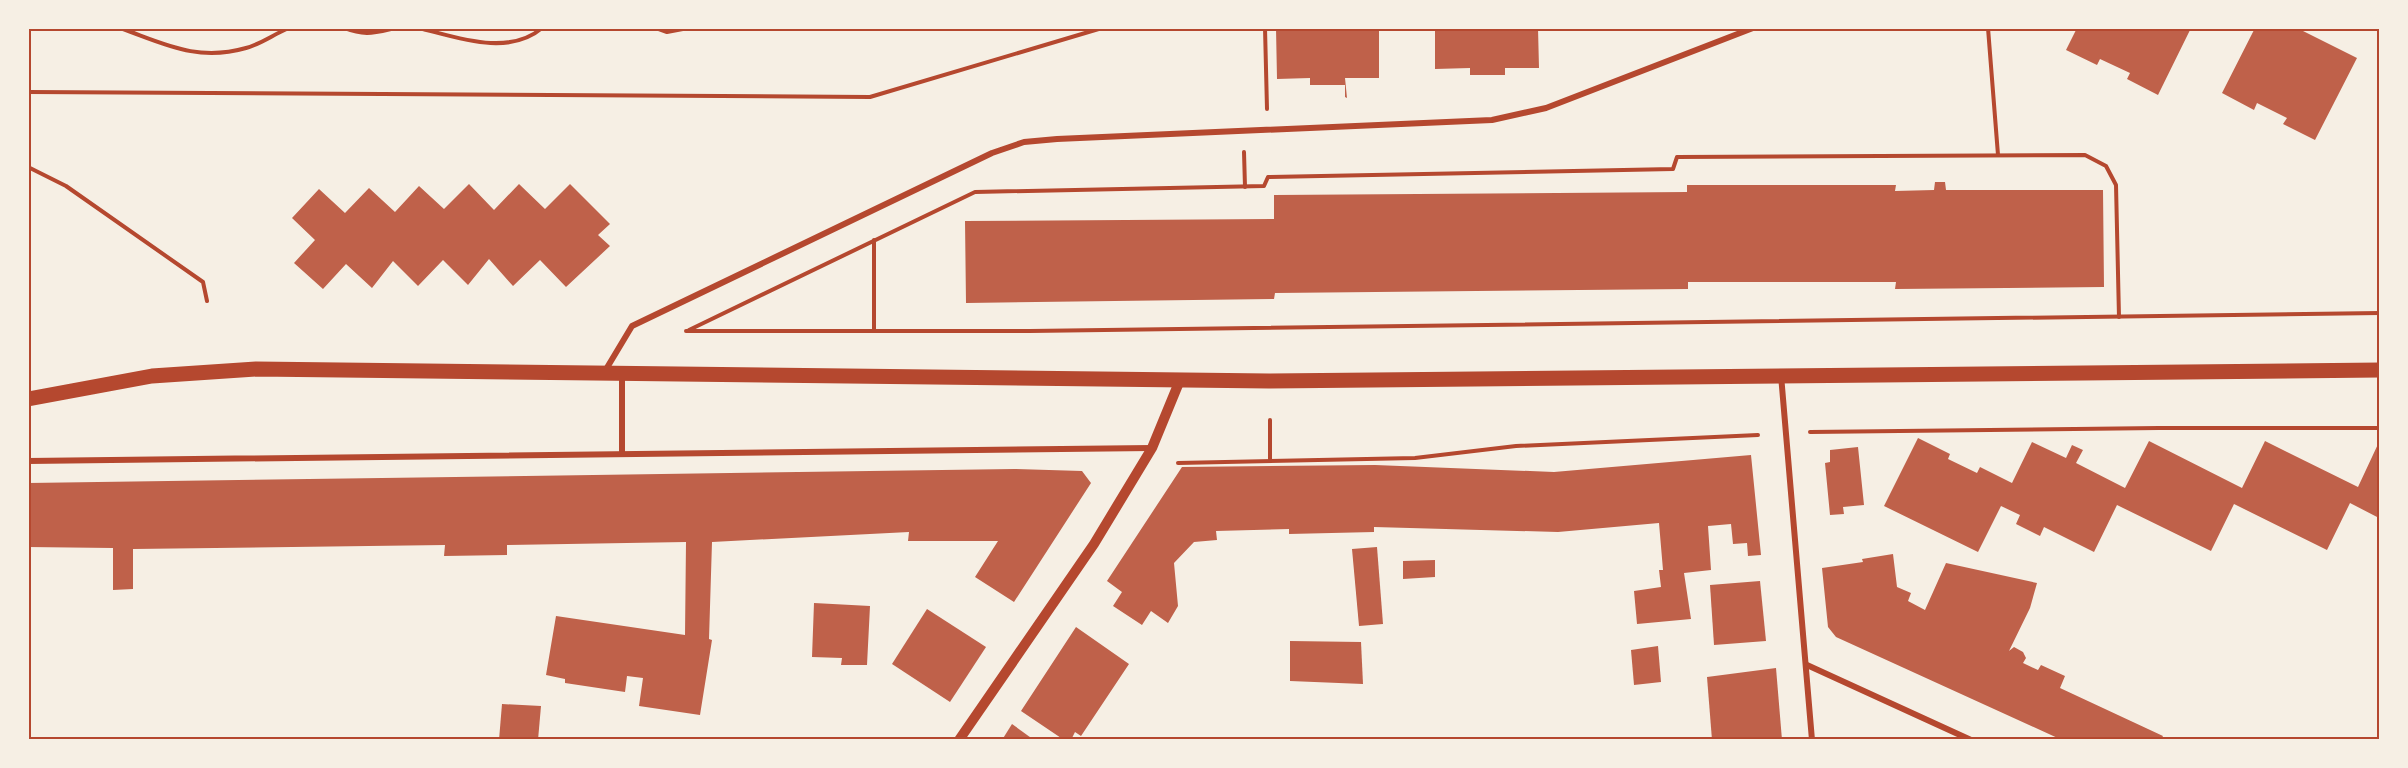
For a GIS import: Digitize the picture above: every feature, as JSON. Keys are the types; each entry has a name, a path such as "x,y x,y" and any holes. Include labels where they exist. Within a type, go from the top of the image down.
{"main road":[{"path":"28,399 152,376 256,369 603,375 1180,380 2379,370"}],"street":[{"path":"603,375 632,326 992,153 1024,142 1492,120 1546,108 1754,28"},
{"path":"622,374 622,454"},
{"path":"1781,375 1812,740"},
{"path":"958,740 1094,544 1152,448 1180,380"},
{"path":"28,461 1152,448"},
{"path":"1807,665 1971,740"}],"path":[{"path":"120,28 190,53 218,54 249,48 289,28"},
{"path":"344,28 358,34 371,34 395,28"},
{"path":"418,28 475,42 513,42 527,38 542,28"},
{"path":"656,28 667,32 688,28"},
{"path":"28,92 870,97 1102,28"},
{"path":"1265,28 1267,130"},
{"path":"1988,28 1998,155"},
{"path":"2119,317 2116,185 2106,166 2085,155 1677,157 1673,169 1268,177 1264,186 1245,187 975,192 686,331 874,331 1884,318 2119,317 2379,313"},
{"path":"1245,159 1245,187"},
{"path":"28,168 66,186 203,282 207,301"},
{"path":"874,240 874,331"},
{"path":"1270,420 1270,459"},
{"path":"1809,432 2379,428"},
{"path":"1178,463 1270,459 1415,458 1516,446 1758,435"}],"building":[{"path":"1276,28 1379,28 1379,78 1345,78 1347,98 1345,97 1345,85 1310,85 1310,78 1277,79"},
{"path":"1435,28 1538,28 1539,68 1505,68 1505,75 1470,75 1470,68 1435,69"},
{"path":"2077,28 2191,28 2158,95 2127,79 2130,73 2100,59 2097,65 2066,50"},
{"path":"2255,28 2297,28 2357,58 2315,140 2283,124 2287,118 2257,103 2254,110 2222,93"},
{"path":"1935,182 1945,182 1946,190 2103,190 2104,287 1895,289 1896,282 1688,282 1688,289 1275,293 1274,299 966,303 965,221 1274,219 1274,195 1687,192 1687,185 1896,185 1895,191 1934,190"},
{"path":"469,184 494,210 519,184 545,209 570,184 610,224 598,235 610,246 566,287 540,260 513,286 489,259 468,285 443,260 418,286 393,261 372,288 346,264 323,289 294,263 315,240 292,218 319,189 345,213 369,188 395,212 419,186 444,209"},
{"path":"1918,438 1950,454 1948,459 1977,473 1980,467 2012,483 2032,442 2066,458 2072,445 2083,450 2076,463 2125,488 2149,441 2242,488 2265,441 2358,487 2379,442 2379,518 2350,503 2327,550 2234,504 2211,551 2117,505 2094,552 2044,527 2040,536 2016,524 2020,515 2001,506 1978,552 1884,506"},
{"path":"1858,447 1864,505 1843,507 1844,514 1830,515 1825,463 1830,462 1830,450"},
{"path":"1751,455 1761,555 1748,556 1747,543 1733,544 1731,524 1708,526 1711,570 1684,573 1691,619 1637,624 1634,591 1661,587 1659,570 1663,570 1659,523 1558,532 1374,527 1374,532 1289,534 1289,529 1216,531 1217,540 1194,542 1174,563 1178,606 1168,623 1151,611 1142,625 1113,606 1122,592 1107,581 1182,467 1375,465 1554,472"},
{"path":"1014,469 1082,471 1091,483 1014,602 975,577 998,541 908,541 909,532 712,542 709,639 712,640 700,715 639,706 643,678 627,676 625,692 565,683 565,679 546,675 556,616 685,635 686,542 507,545 507,555 444,556 445,545 133,549 133,589 113,590 113,548 28,547 28,483"},
{"path":"1377,547 1383,624 1359,626 1352,549"},
{"path":"1893,554 1897,587 1911,593 1908,601 1925,610 1946,563 2037,583 2030,608 2009,651 2014,647 2023,652 2026,658 2023,663 2038,670 2041,665 2065,676 2060,688 2163,736 2161,740 2062,740 1836,637 1828,627 1822,568 1863,562 1862,559"},
{"path":"1435,560 1435,577 1403,579 1403,561"},
{"path":"1760,581 1766,641 1714,645 1710,585"},
{"path":"814,603 870,606 867,665 841,665 842,658 812,657"},
{"path":"927,609 986,647 950,702 892,664"},
{"path":"1076,627 1129,664 1081,736 1075,732 1071,740 1064,740 1021,711"},
{"path":"1290,641 1361,642 1363,684 1290,681"},
{"path":"1658,646 1661,682 1634,685 1631,650"},
{"path":"1776,668 1782,740 1712,740 1707,677"},
{"path":"502,704 541,706 538,740 499,740"},
{"path":"1012,724 1034,740 1002,740"}]}
